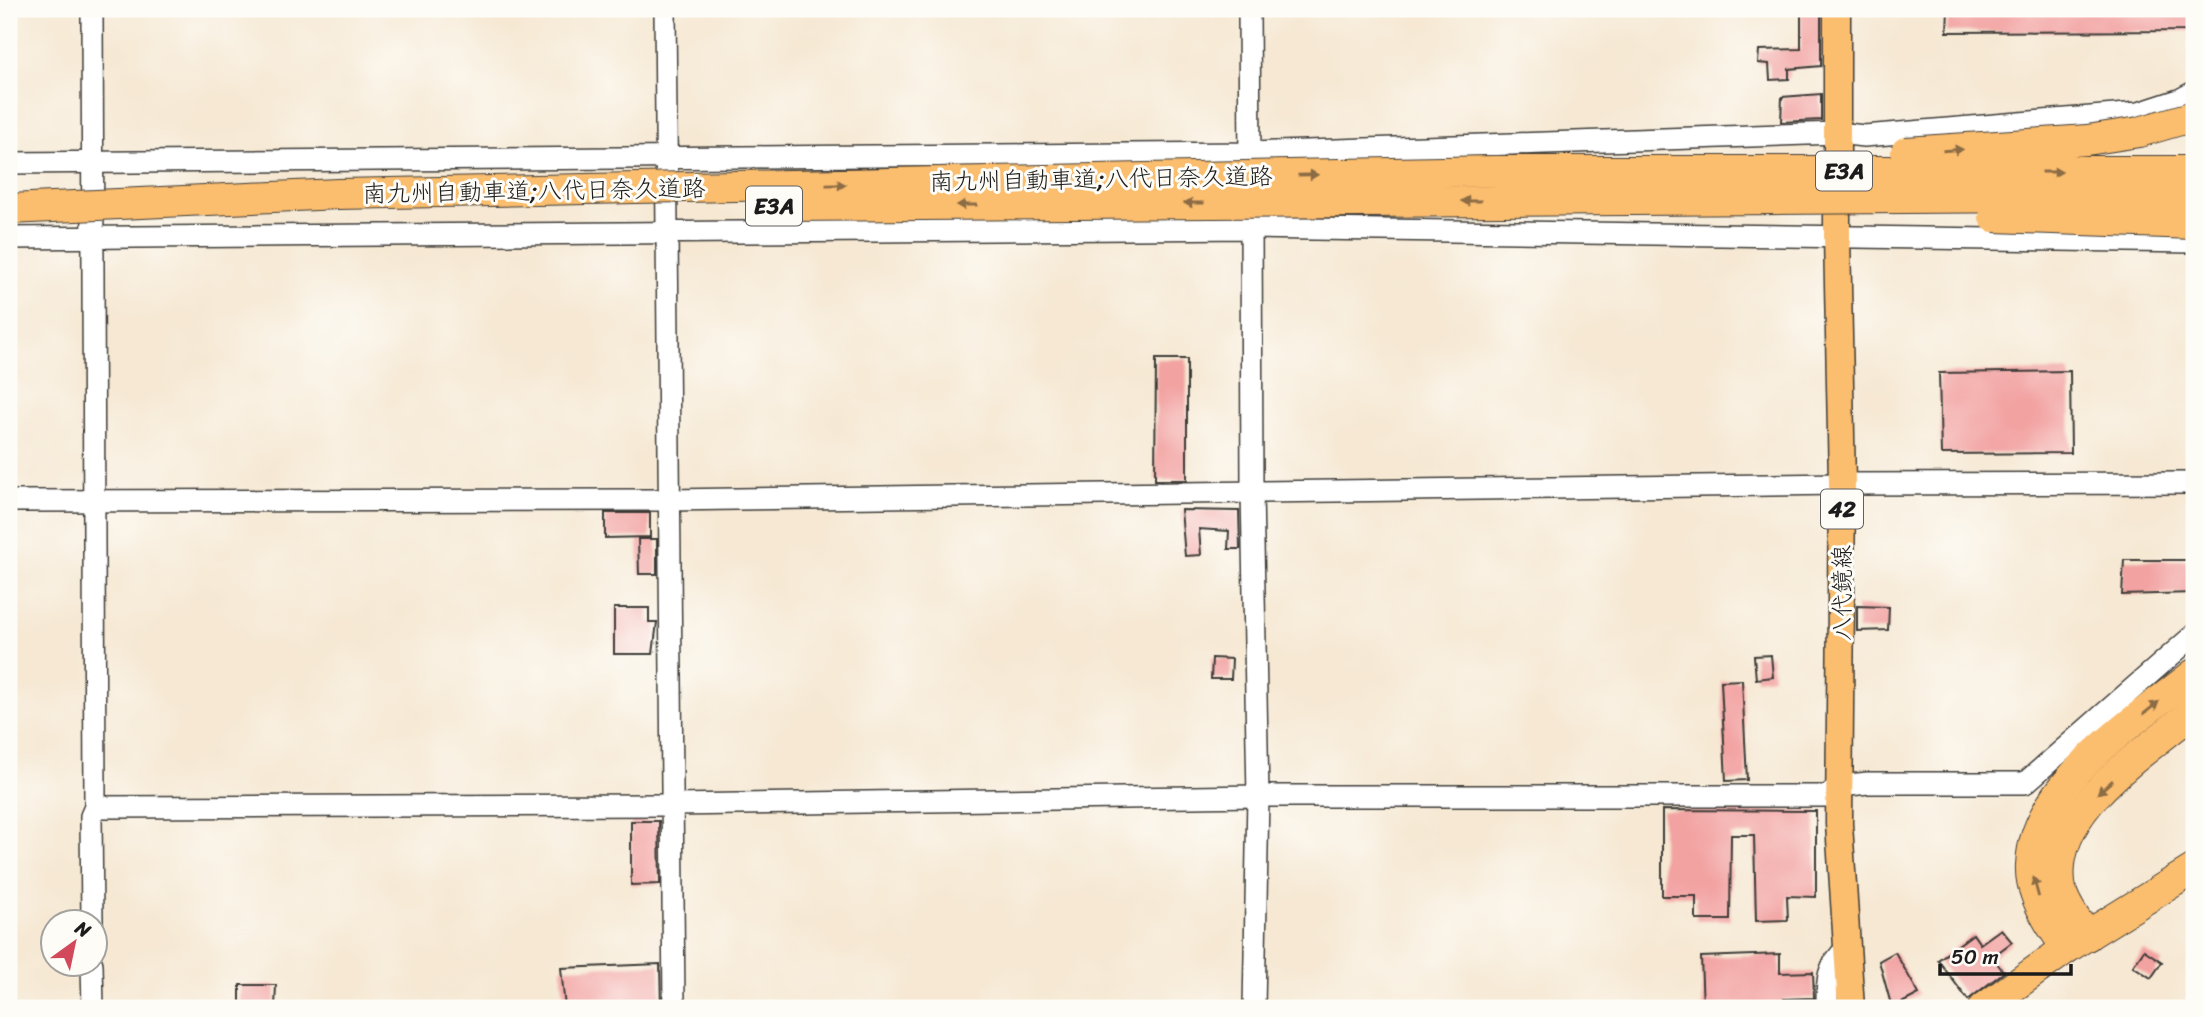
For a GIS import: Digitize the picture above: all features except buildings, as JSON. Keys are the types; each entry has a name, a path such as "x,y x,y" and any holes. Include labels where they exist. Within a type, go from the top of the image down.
{"highway":[{"path":"1493,171 1582,161 1938,151 2087,140 2139,132 2194,116"},
{"name":"南九州自動車道;八代日奈久道路","path":"9,211 338,194 1493,171 2194,171"},
{"name":"南九州自動車道;八代日奈久道路","path":"9,211 344,215 795,206 2194,196"},
{"path":"1539,201 1605,208 1951,215 2194,224"},
{"path":"2077,942 2041,905 2030,866 2041,821 2070,779 2194,674"},
{"path":"2077,942 2061,892 2058,865 2067,831 2085,804 2194,711"},
{"path":"1984,1008 2077,942 2194,869"}],"main road":[{"name":"八代鏡線","path":"1838,9 1837,235 1842,484 1839,824 1851,1008"}],"street":[{"path":"92,9 95,807 91,816 92,908"},
{"path":"665,9 674,1008"},
{"path":"1249,9 1252,492 1258,796 1254,1008"},
{"path":"9,163 1250,153 1838,133 1864,136 2139,113 2179,100 2194,92"},
{"path":"9,238 1251,228 1837,235 2194,243"},
{"path":"9,501 668,500 1842,484 2194,483"},
{"path":"95,807 674,805 1258,796 1827,796 1840,786 2025,783 2194,635"},
{"path":"1827,1008 1827,981 1834,960 1847,948"},
{"path":"92,978 93,1008"}]}
